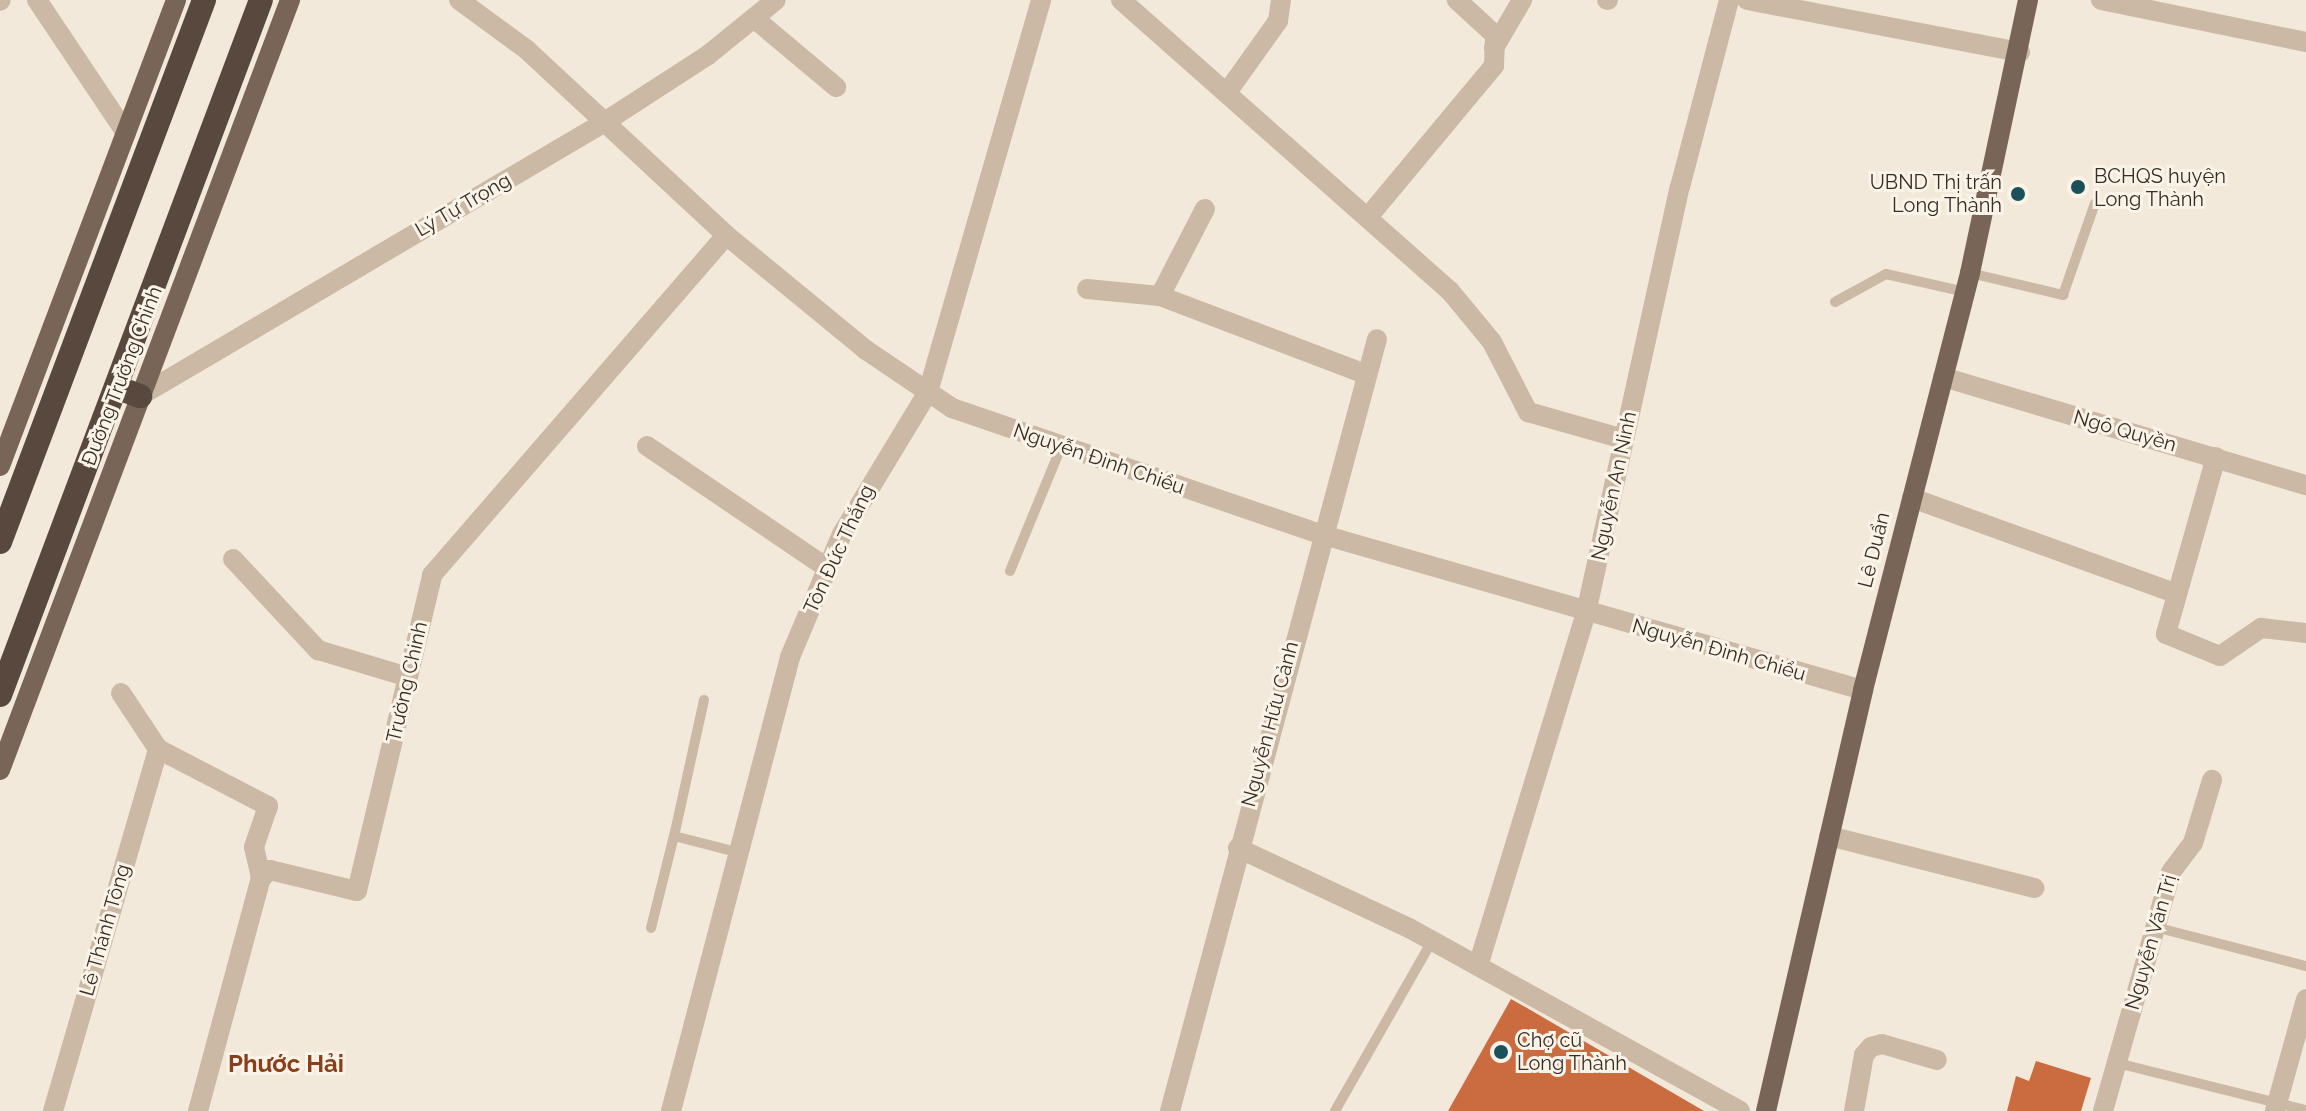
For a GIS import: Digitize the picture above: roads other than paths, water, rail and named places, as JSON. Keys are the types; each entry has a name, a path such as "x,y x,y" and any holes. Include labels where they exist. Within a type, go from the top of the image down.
{"highway":[{"path":"0,542 9,492 204,0"},
{"name":"Đường Trường Chinh","path":"0,695 261,0"},
{"path":"116,387 140,396"}],"main road":[{"path":"0,466 176,0"},
{"name":"Đường Trường Chinh","path":"0,770 290,0"},
{"name":"Lê Duẩn","path":"1766,1111 1863,690 1968,283 2020,52 2028,0"}],"street":[{"path":"37,0 126,133"},
{"name":"Nguyễn Đình Chiểu","path":"459,0 517,41 726,235 866,350 928,392 972,416 1320,534 1586,613 1863,690"},
{"name":"Lý Tự Trọng","path":"140,396 603,123 755,19 776,0"},
{"name":"Tôn Đức Thắng","path":"671,1111 768,725 827,568 886,454 928,392 1041,0"},
{"path":"1121,0 1228,91 1476,319 1528,412 1624,439"},
{"path":"1228,91 1278,21 1281,0"},
{"path":"1457,0 1489,25 1494,48"},
{"path":"1368,217 1488,80 1494,48 1522,0"},
{"name":"Nguyễn An Ninh","path":"1478,966 1586,613 1624,439 1729,0"},
{"path":"1747,0 1829,10 2020,52"},
{"path":"2101,0 2306,42"},
{"path":"755,19 836,87"},
{"path":"1160,296 1205,209"},
{"name":"Trường Chinh","path":"261,878 270,870 357,891 437,566 726,235"},
{"path":"1087,289 1160,296 1363,373"},
{"name":"Nguyễn Hữu Cảnh","path":"1170,1111 1363,373 1377,339"},
{"name":"Ngô Quyền","path":"1943,377 2305,481"},
{"path":"647,446 827,568"},
{"path":"2216,457 2174,593 2166,634 2212,655 2261,628 2306,633"},
{"path":"1912,498 2174,593"},
{"path":"233,559 318,650 408,677"},
{"path":"121,693 158,749 268,806 254,847 261,878 198,1111"},
{"name":"Lê Thánh Tông","path":"53,1111 158,749"},
{"name":"Nguyễn Văn Trị","path":"2103,1111 2174,865 2193,843 2212,780"},
{"path":"1829,836 2035,888"},
{"path":"1238,848 1432,941 1740,1111"},
{"path":"2277,1107 2306,999"},
{"path":"1854,1111 1864,1055 1871,1047 1882,1044 1937,1060"}],"lane":[{"path":"1835,302 1886,274 2063,295 2095,203"},
{"path":"1010,571 1061,447"},
{"path":"651,928 704,700"},
{"path":"674,836 737,852"},
{"path":"2155,927 2306,966"},
{"path":"1335,1111 1432,941"},
{"path":"2117,1063 2277,1107 2306,1110"}],"place":[{"name":"BCHQS huyện Long Thành","path":"2078,187"},
{"name":"UBND Thị trấn Long Thành","path":"2018,194"},
{"name":"Chợ cũ Long Thành","path":"1501,1052"}],"district":[{"name":"Phước Hải","path":"286,1064"}]}
